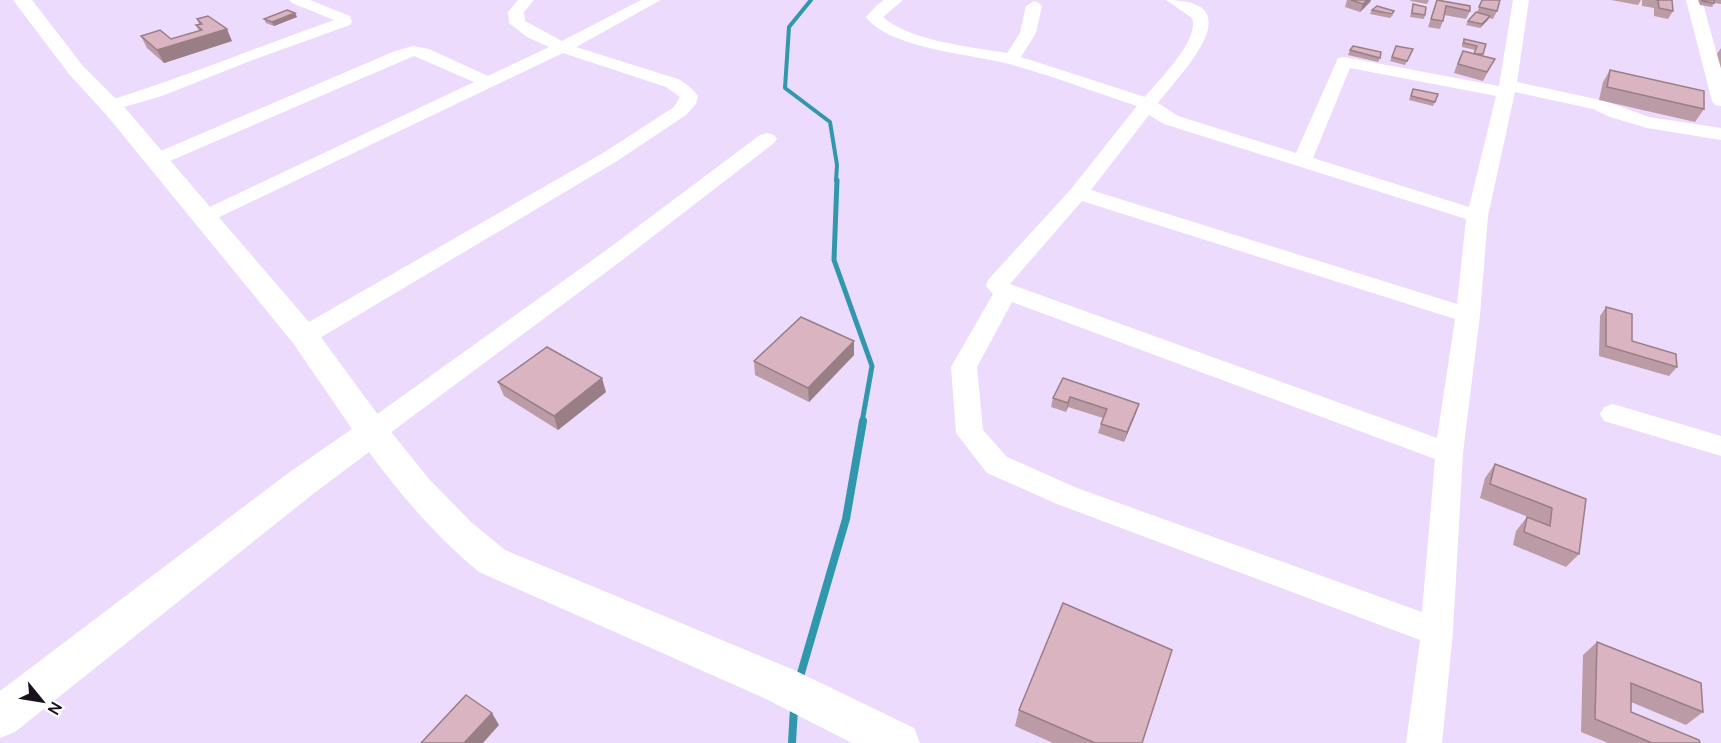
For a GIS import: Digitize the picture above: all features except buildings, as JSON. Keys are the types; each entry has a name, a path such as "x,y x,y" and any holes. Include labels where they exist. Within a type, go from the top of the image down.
{"street":[{"path":"110,106 156,93 244,57 344,22 344,19 297,0"},
{"path":"304,336 572,180 667,122 687,104 689,96 683,89 672,83 563,47 527,31 517,23 516,12 526,0"},
{"path":"204,217 563,47 653,0"},
{"path":"895,0 874,16 880,25 901,34 1011,59 1149,104 1155,111 1171,120 1477,216"},
{"path":"1174,0 1199,15 1203,29 1198,41 1078,193 999,280 998,286 1006,292 1449,453"},
{"path":"1424,743 1437,632 1449,453 1468,315 1477,216 1507,89 1521,0"},
{"path":"1694,0 1721,101"},
{"path":"25,1 76,70 110,106 304,336 372,432 423,496 458,533 492,561 779,684 898,743"},
{"path":"1011,59 1028,33 1034,6"},
{"path":"1700,24 1721,27"},
{"path":"156,160 413,51 423,53 488,82"},
{"path":"1302,161 1344,62 1599,105 1616,113 1647,122 1721,134"},
{"path":"0,717 290,492 613,256 767,139"},
{"path":"1078,193 1468,315"},
{"path":"1006,292 964,367 970,433 997,465 1067,496 1437,632"},
{"path":"1613,414 1721,446"}],"waterway":[{"path":"811,0 789,27 785,88 830,122 837,165 836,181"},
{"path":"837,180 834,260 872,366 862,422"},
{"path":"799,680 846,519 863,421"},
{"path":"792,743 794,708"}]}
